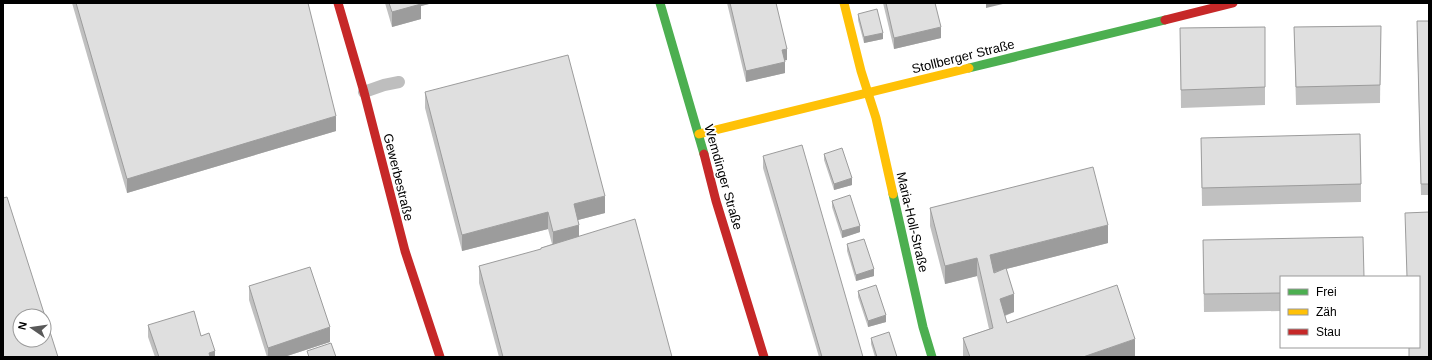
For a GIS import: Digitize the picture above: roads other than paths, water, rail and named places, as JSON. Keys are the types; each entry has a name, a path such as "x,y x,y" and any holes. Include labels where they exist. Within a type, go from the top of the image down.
{"street":[{"name":"Gewerbestraße","path":"338,3 364,92 405,251 440,357"},
{"name":"Wemdinger Straße","path":"660,3 699,134 716,201 764,357"},
{"name":"Maria-Holl-Straße","path":"844,3 861,71 876,118 923,327 932,357"},
{"name":"Stollberger Straße","path":"699,134 1233,3"}],"lane":[{"path":"364,92 384,85 399,82"}]}
